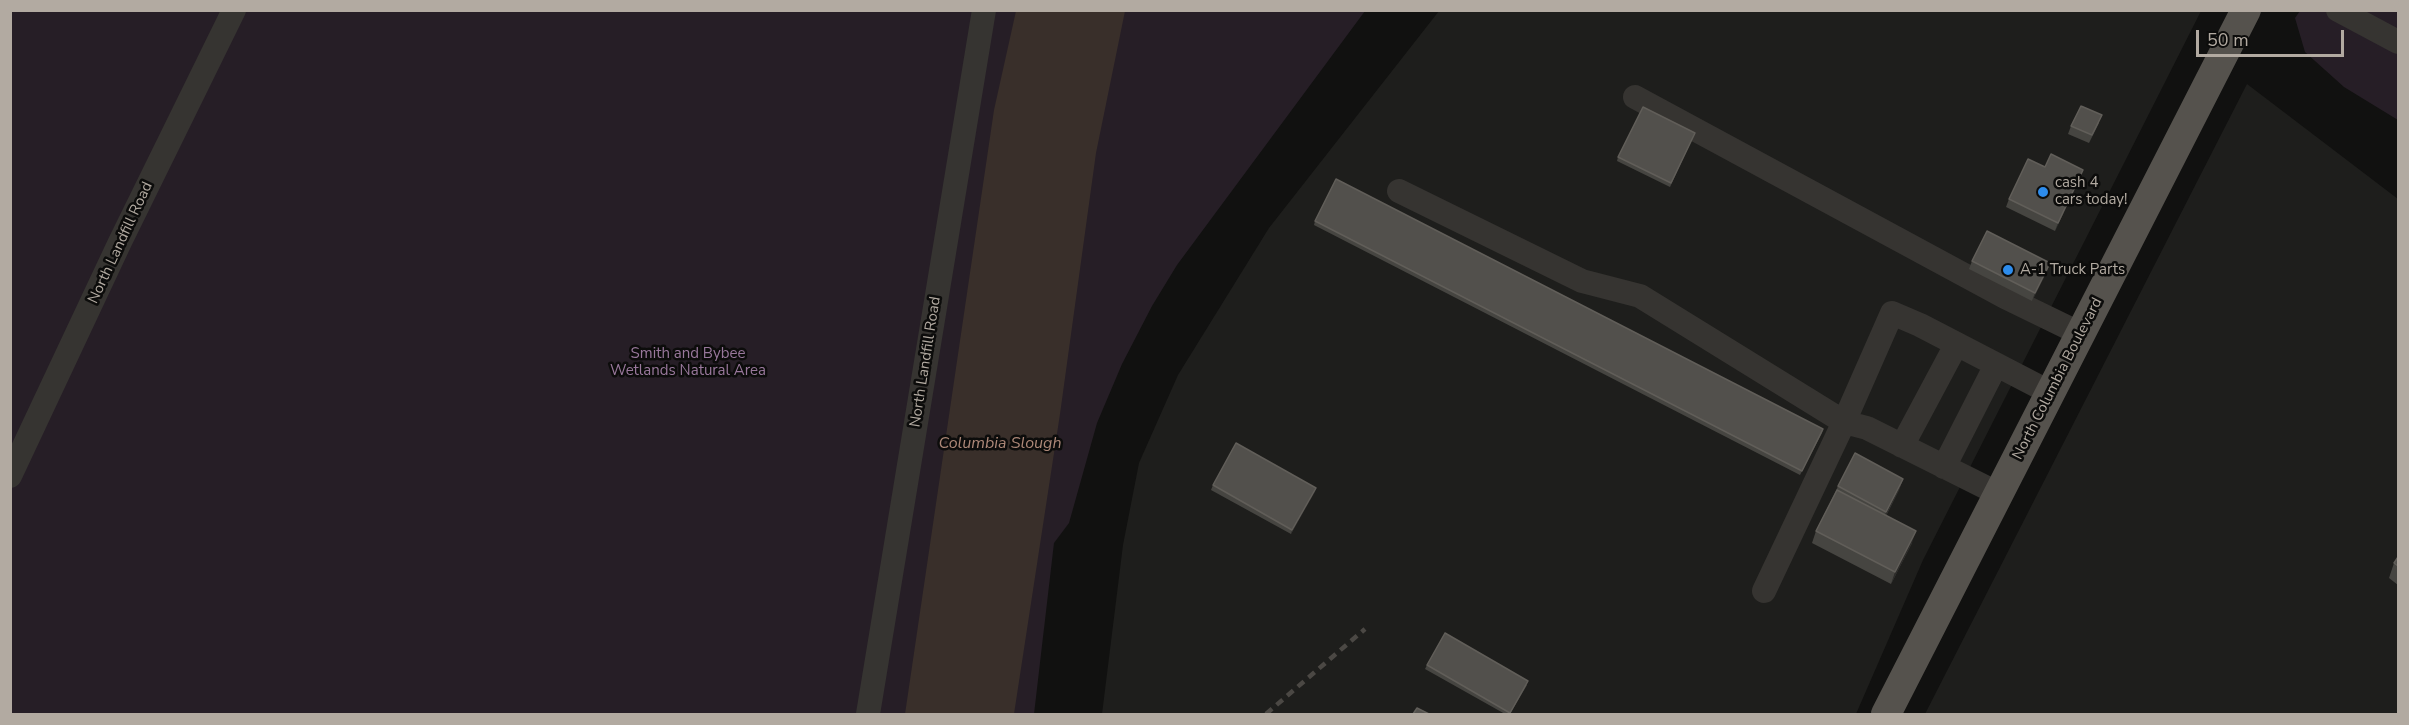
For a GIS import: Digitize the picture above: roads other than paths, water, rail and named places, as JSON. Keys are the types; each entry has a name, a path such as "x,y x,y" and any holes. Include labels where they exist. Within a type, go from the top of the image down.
{"main road":[{"name":"North Columbia Boulevard","path":"1886,714 2246,10"}],"lane":[{"name":"North Landfill Road","path":"10,476 120,242 234,10"},
{"name":"North Landfill Road","path":"868,714 984,10"},
{"path":"2338,10 2398,42"},
{"path":"1635,97 2005,297 2081,334"},
{"path":"1398,191 1582,281 1640,296 1855,425 1999,494"},
{"path":"1764,591 1855,425 1892,313 1920,325 2051,393"},
{"path":"1902,446 1956,345"},
{"path":"1944,467 1996,365"}],"water":[{"name":"Columbia Slough","path":"1016,11 1125,11 1096,153 1060,414 1014,714 905,714 994,110"}],"railway":[{"path":"1266,714 1365,629"}],"place":[{"name":"cash 4 cars today!","path":"2043,192"},
{"name":"A-1 Truck Parts","path":"2008,270"}],"park label":[{"name":"Smith and Bybee Wetlands Natural Area","path":"688,362"}]}
